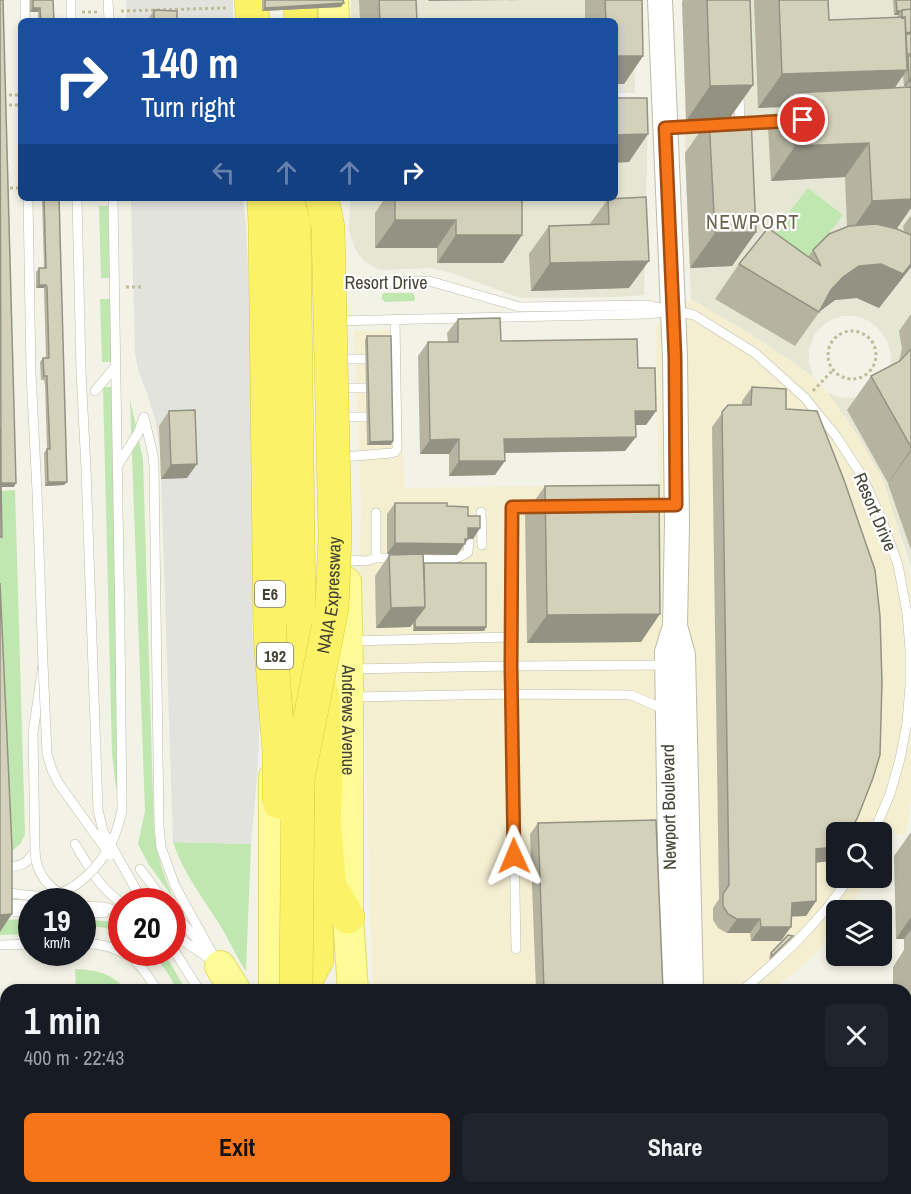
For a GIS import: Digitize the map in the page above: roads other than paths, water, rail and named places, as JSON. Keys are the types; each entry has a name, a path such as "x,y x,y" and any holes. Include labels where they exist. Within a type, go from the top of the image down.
{"highway":[{"path":"300,0 301,18"},
{"name":"E6","path":"264,201 270,636 279,751 276,984"},
{"path":"289,201 294,225 312,732 316,960 302,984"},
{"path":"308,201 306,612 323,702 326,780 324,821 330,887 348,917"},
{"name":"NAIA Expressway","path":"298,984 298,778 332,608 335,535 328,227 323,201"}],"main road":[{"path":"333,0 333,18"},
{"name":"192","path":"272,201 275,294 276,984"},
{"path":"286,284 288,201"},
{"name":"Andrews Avenue","path":"338,201 339,283 329,321 342,358 348,917 353,984"},
{"path":"275,430 288,413 306,406 320,409 343,423"}],"street":[{"name":"Newport Boulevard","path":"660,0 660,102 665,128 674,311 671,505 675,626 684,655 691,984"},
{"name":"Newport Boulevard","path":"672,984 666,652 675,626"}],"lane":[{"path":"25,0 25,18"},
{"path":"71,0 71,18"},
{"path":"108,0 108,16"},
{"path":"243,0 251,11"},
{"path":"739,78 740,135"},
{"path":"665,128 797,120"},
{"path":"28,201 31,374 37,471 47,753 59,784 134,888"},
{"path":"77,201 81,371 98,810 103,831 135,888"},
{"path":"0,892 47,896 63,892 74,886 97,864 112,842 120,817 122,799 113,201"},
{"name":"Resort Drive","path":"286,284 429,281 520,312"},
{"name":"Resort Drive","path":"329,321 646,305 694,315 755,353 805,398 836,435 866,485 882,520 898,566 909,612 910,686 907,723 890,794 878,822"},
{"path":"343,423 395,452 398,443 398,417 395,319"},
{"path":"282,323 306,322"},
{"path":"342,358 396,359"},
{"path":"95,391 115,367"},
{"path":"343,423 397,388"},
{"path":"118,465 134,441 144,417 154,466 161,847 175,886 227,978"},
{"path":"343,423 398,417"},
{"path":"516,949 511,666 512,507 547,506"},
{"path":"481,512 482,545"},
{"path":"376,513 376,558"},
{"path":"345,560 366,561 376,558 453,560 468,552 469,539"},
{"path":"347,669 511,637"},
{"path":"43,664 33,733 35,859 43,878 53,888"},
{"path":"347,669 667,665"},
{"path":"347,669 512,694 631,695 667,712"},
{"path":"75,844 99,884 108,893"},
{"path":"0,868 22,865 35,850"},
{"path":"140,869 154,888"},
{"path":"750,984 768,969 770,960 790,939 804,936 842,888"},
{"path":"0,904 18,905"},
{"path":"0,912 18,912"},
{"path":"186,928 227,978"},
{"path":"0,945 18,944"},
{"path":"96,944 113,948 134,959 153,984"},
{"path":"186,944 227,978"},
{"path":"184,966 195,984"}],"district":[{"name":"NEWPORT","path":"753,222"}]}
